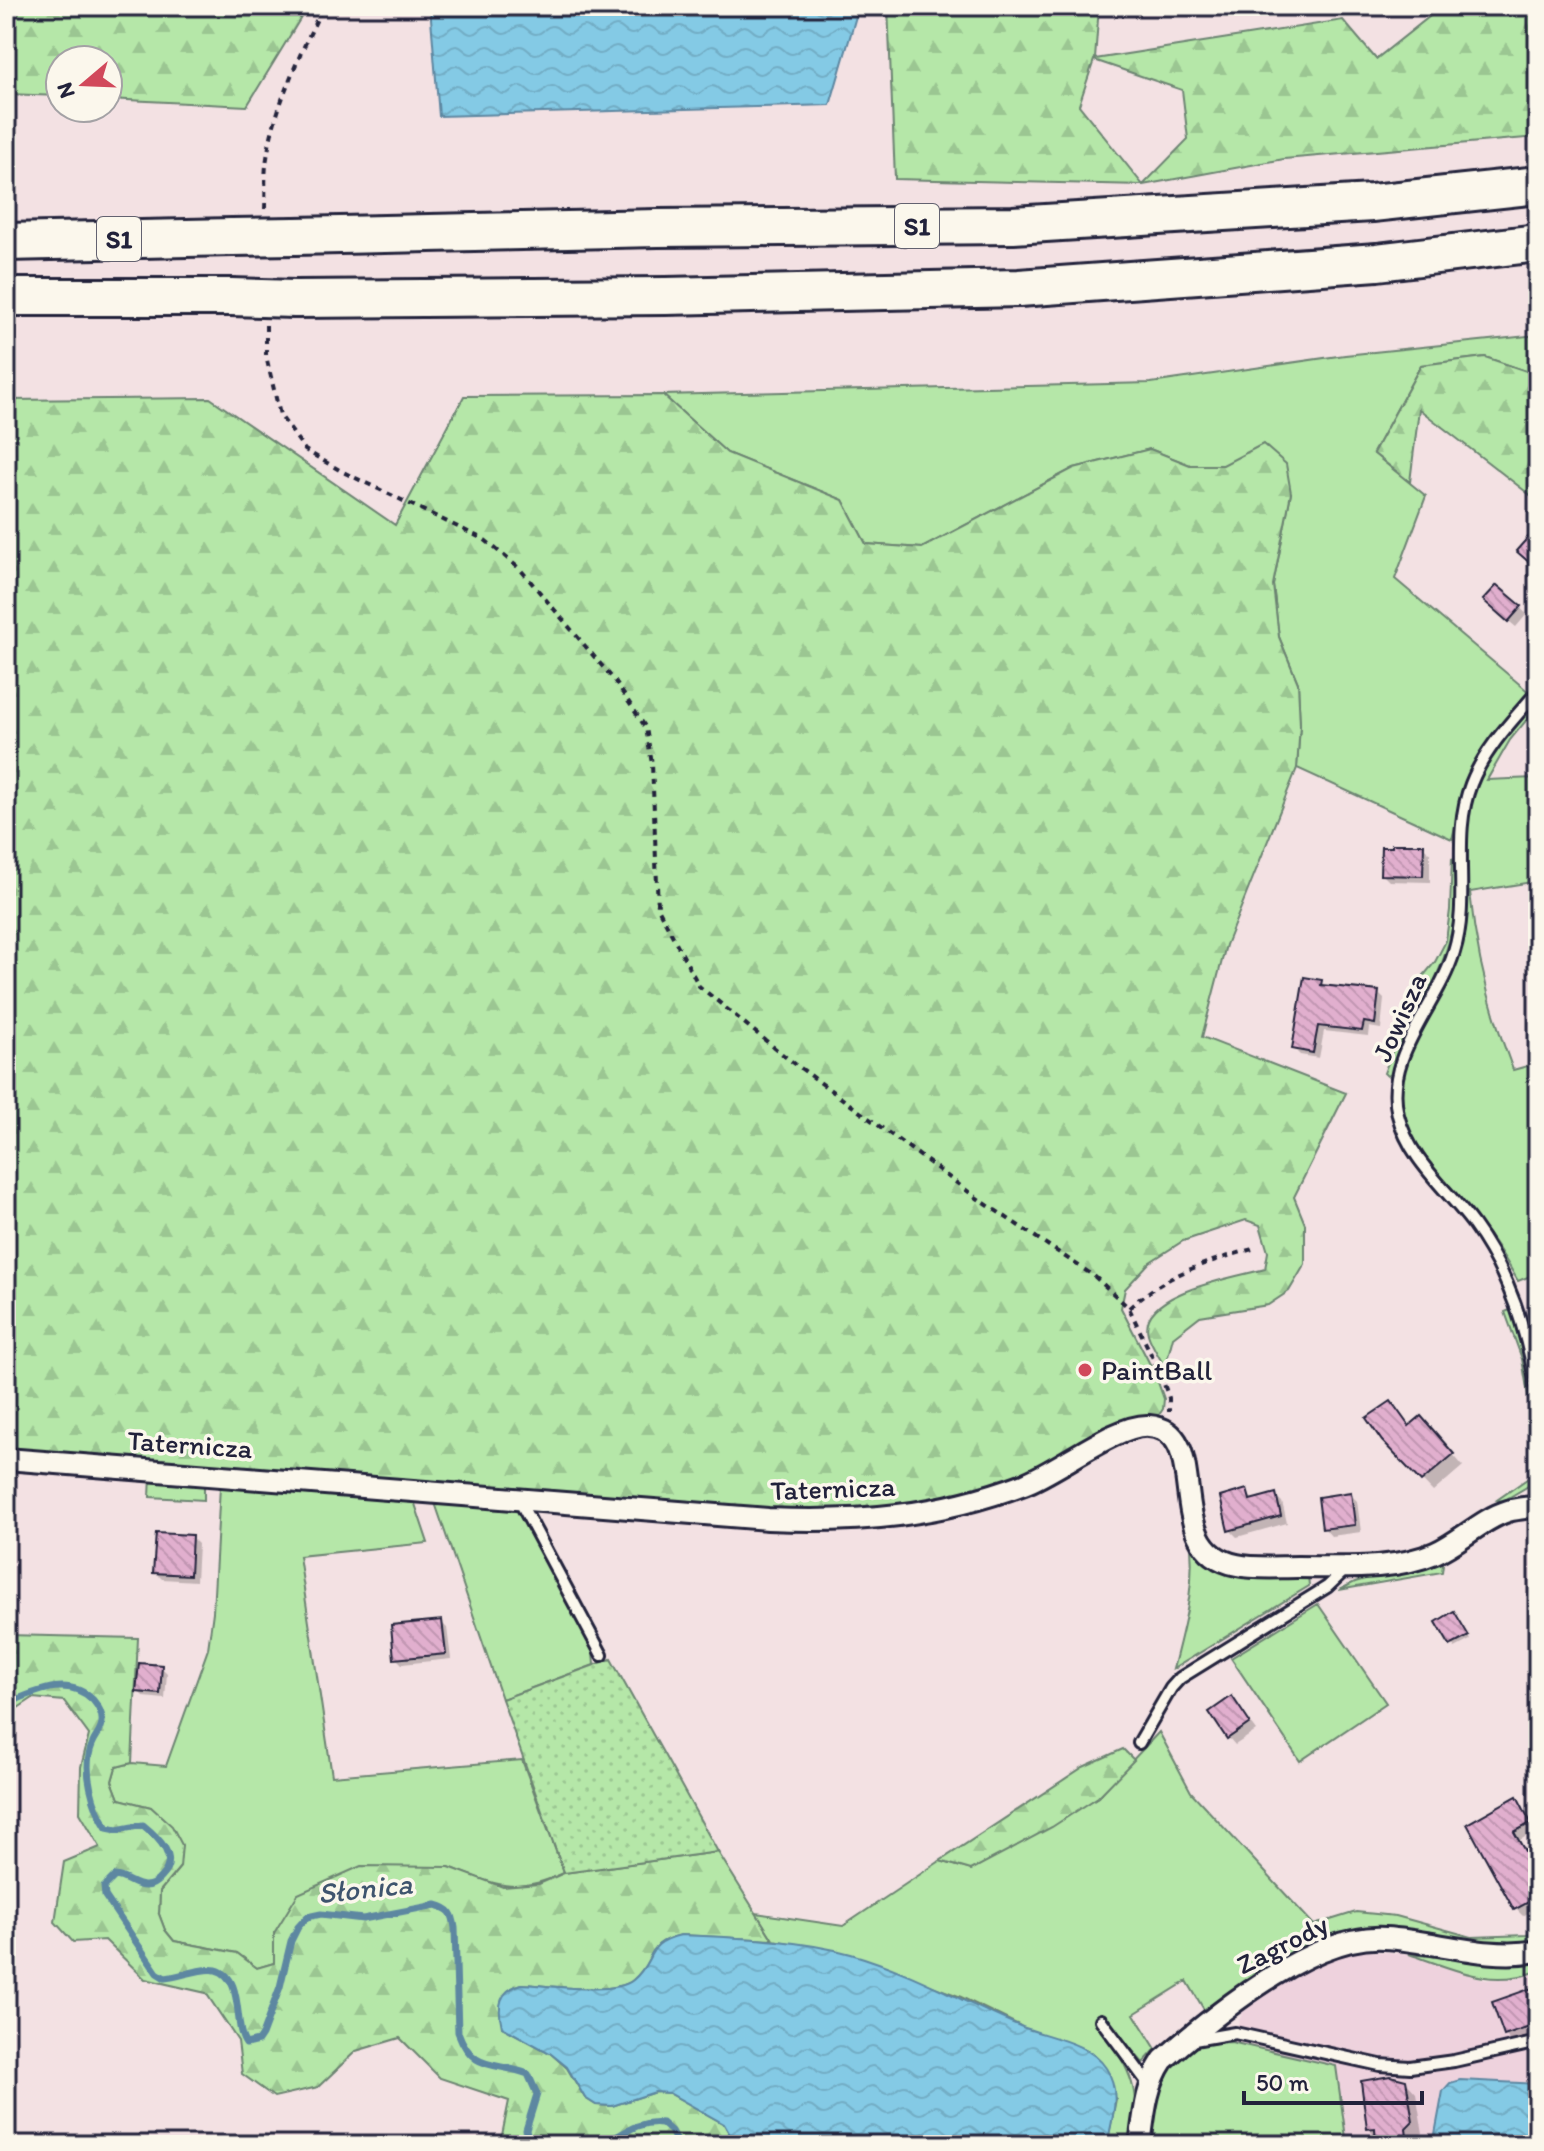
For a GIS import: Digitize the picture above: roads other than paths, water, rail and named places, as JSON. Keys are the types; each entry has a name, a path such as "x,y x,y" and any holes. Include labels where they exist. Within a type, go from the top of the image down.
{"highway":[{"name":"S1","path":"6,242 232,237 280,227 1013,225 1372,203 1538,185"},
{"name":"S1","path":"6,297 295,299 666,296 1019,288 1377,262 1538,243"}],"street":[{"name":"Taternicza","path":"6,1459 821,1521 920,1513 989,1496 1028,1483 1139,1426 1157,1427 1172,1435 1181,1453 1195,1531 1205,1549 1214,1556 1224,1562 1254,1568 1349,1567"},
{"path":"1349,1567 1418,1559 1450,1545 1508,1511 1538,1506"},
{"name":"Zagrody","path":"1140,2145 1150,2086 1163,2060 1242,1995 1263,1982 1351,1940 1388,1938 1462,1950 1538,1951"}],"lane":[{"name":"Jowisza","path":"1538,691 1497,739 1478,766 1470,785 1461,820 1462,891 1454,952 1402,1058 1396,1094 1397,1114 1413,1150 1470,1221 1506,1279 1532,1353 1538,1399"},
{"path":"518,1498 602,1655"},
{"path":"1139,1743 1180,1678 1327,1587 1349,1567"},
{"path":"1101,2020 1150,2086"},
{"path":"1184,2041 1235,2033 1380,2065 1410,2067 1454,2061 1538,2042"}],"water":[{"path":"430,6 859,6 830,105 439,116"},
{"path":"681,1935 788,1942 851,1954 915,1978 1020,2026 1079,2046 1099,2059 1114,2086 1107,2145 736,2145 724,2124 669,2093 655,2092 612,2106 596,2105 585,2098 567,2067 550,2053 502,2027 500,2006 508,1990 522,1984 596,1989 624,1985 640,1973 661,1943"},
{"path":"1460,2080 1538,2084 1538,2145 1433,2145 1443,2091 1450,2083"}],"waterway":[{"name":"Słonica","path":"6,1704 39,1691 62,1687 83,1692 97,1705 102,1725 92,1745 88,1765 90,1788 97,1810 107,1828 117,1830 143,1825 161,1842 168,1856 166,1870 156,1882 141,1886 115,1876 104,1887 105,1896 157,1973 165,1978 210,1969 225,1975 235,1992 242,2037 246,2044 258,2041 262,2035 280,1987 291,1941 307,1917 321,1914 363,1919 436,1905 448,1910 455,1928 458,2032 470,2054 478,2060 528,2074 537,2094 526,2130 529,2145"},
{"name":"Słonica","path":"602,2145 631,2129 653,2123 662,2123 671,2131 678,2145"}],"place":[{"name":"PaintBall","path":"1085,1370"}]}
